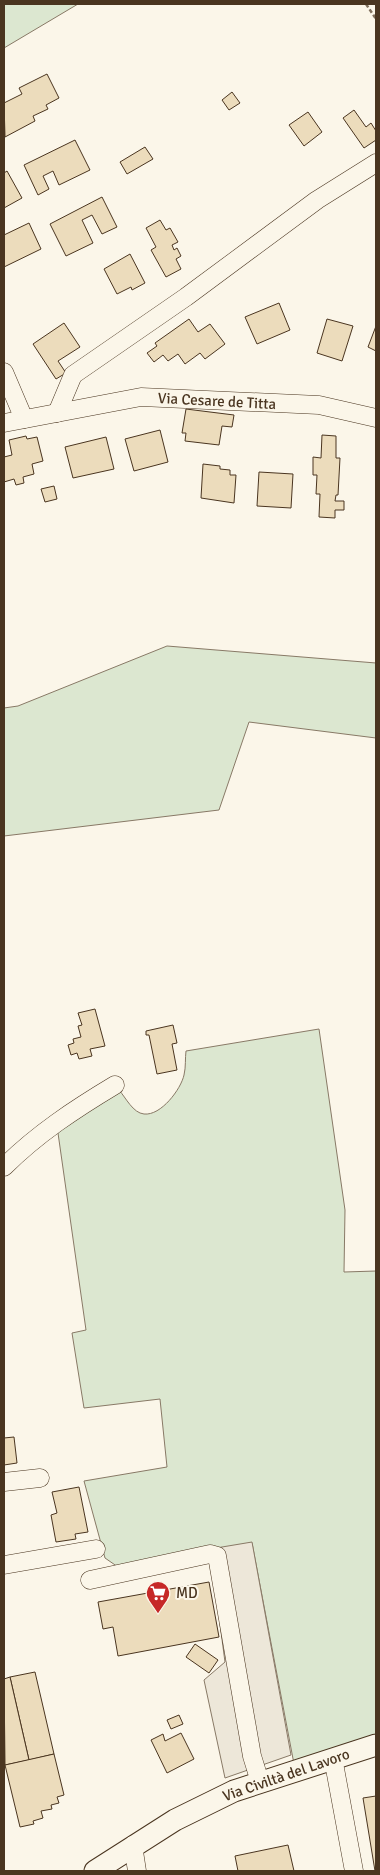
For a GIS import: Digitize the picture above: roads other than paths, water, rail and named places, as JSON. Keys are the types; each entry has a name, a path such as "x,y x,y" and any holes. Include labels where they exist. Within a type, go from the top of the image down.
{"main road":[{"name":"Via Civiltà del Lavoro","path":"95,1871 133,1845 234,1791 376,1745"}],"street":[{"path":"57,413 73,375 318,200 376,162"},
{"path":"4,372 24,419"},
{"name":"Via Cesare de Titta","path":"4,423 142,397 319,405 376,418"},
{"path":"4,1167 24,1147 71,1111 114,1084"},
{"path":"4,1482 40,1478"},
{"path":"4,1565 96,1549"},
{"path":"90,1580 210,1554 216,1556 252,1756 260,1782"},
{"path":"333,1758 354,1871"},
{"path":"133,1845 137,1871"}],"place":[{"name":"MD","path":"158,1614"}]}
